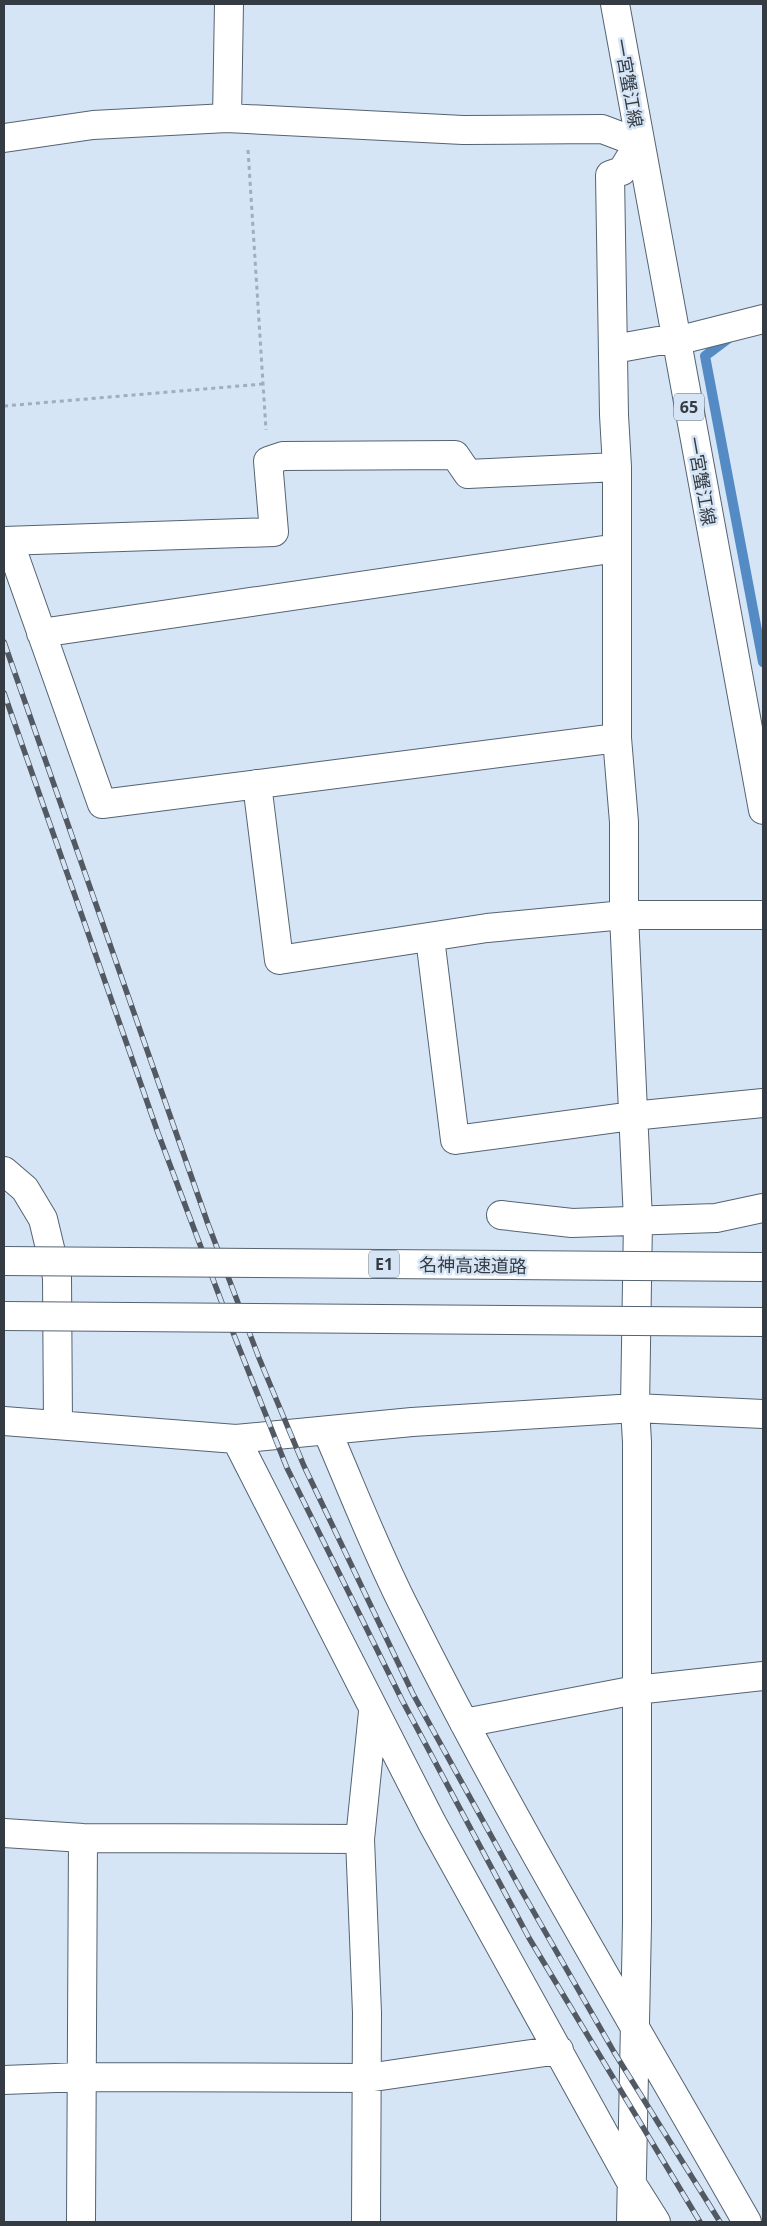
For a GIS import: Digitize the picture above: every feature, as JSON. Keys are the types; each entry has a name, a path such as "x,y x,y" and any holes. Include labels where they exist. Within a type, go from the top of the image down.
{"main road":[{"path":"230,4 237,119"},
{"name":"一宮蟹江線","path":"615,4 763,810"},
{"path":"4,138 93,126 237,119 463,130 602,129 639,143 622,171 610,174 614,415 617,467 618,738 624,822 624,915 638,1220 635,1408 637,1442 637,1924 632,2222"},
{"path":"614,349 658,341 676,341 763,319"},
{"path":"617,467 468,474 455,455 283,456 268,461 274,532 6,541 41,632 102,804 618,738"},
{"path":"41,632 618,548"},
{"path":"257,784 279,960 487,928 624,915 763,915"},
{"path":"430,938 455,1140 632,1116 763,1103"},
{"path":"4,1171 25,1189 43,1219 57,1277 58,1425"},
{"path":"502,1215 572,1223 716,1218 763,1208"},
{"name":"名神高速道路","path":"4,1261 763,1267"},
{"path":"4,1316 763,1322"},
{"path":"4,1421 236,1439 412,1422 635,1408 763,1414"},
{"path":"326,1431 406,1610 464,1723 559,1897 747,2222"},
{"path":"236,1439 432,1823 632,2184 656,2222"},
{"path":"464,1723 636,1690 763,1676"},
{"path":"366,2222 367,2013 360,1839 374,1712"},
{"path":"4,1833 83,1838 360,1839"},
{"path":"81,2222 83,1838"},
{"path":"4,2080 81,2078 367,2078 559,2050"}],"path":[{"path":"237,119 264,384 268,461"},
{"path":"4,406 264,384"}],"waterway":[{"path":"729,338 705,356 763,662"}],"railway":[{"path":"4,642 208,1224 259,1358 304,1466 413,1694 520,1888 614,2052 720,2222"},
{"path":"4,693 158,1133 234,1335 287,1468 402,1700 529,1938 700,2222"}]}
